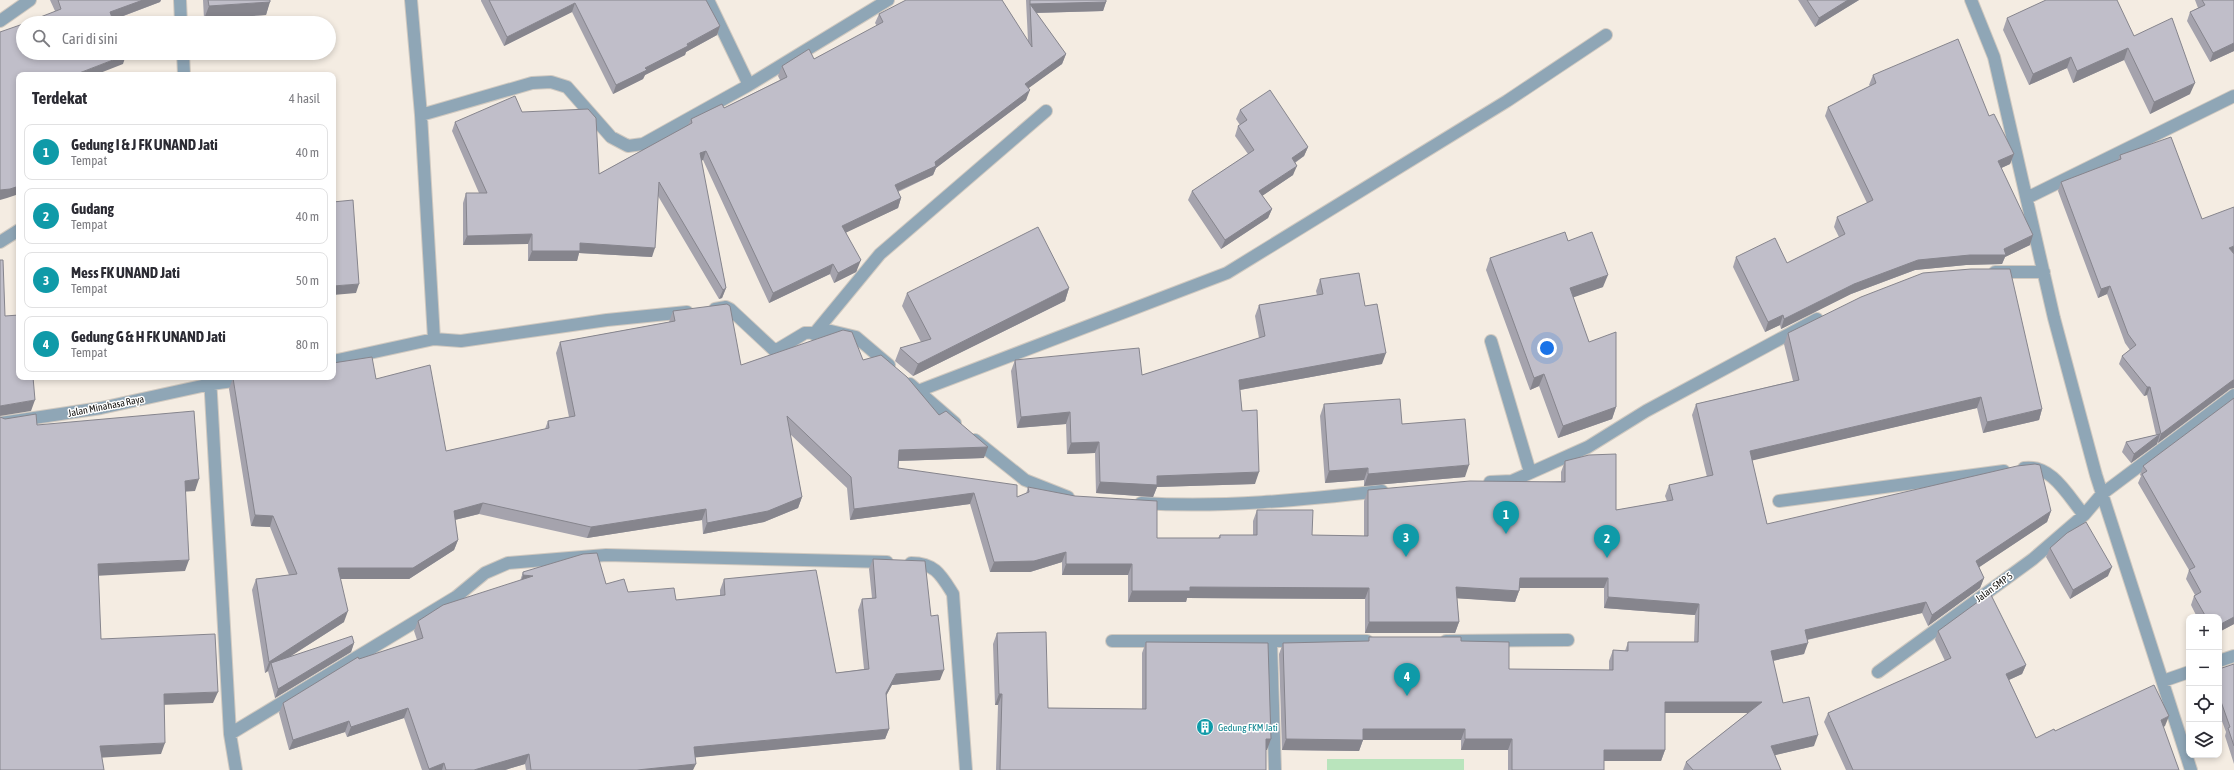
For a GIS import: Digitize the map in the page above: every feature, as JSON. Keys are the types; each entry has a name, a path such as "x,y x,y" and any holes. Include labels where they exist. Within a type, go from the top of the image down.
{"street":[{"path":"0,21 30,0"},
{"path":"180,0 181,16"},
{"path":"411,0 434,339"},
{"path":"708,0 749,85"},
{"path":"420,115 532,83 551,82 567,87 611,137 628,146 643,144 749,85 888,0"},
{"path":"1971,0 1994,57 2054,318 2102,494 2191,770"},
{"path":"918,391 1227,274 1507,101 1606,35"},
{"path":"183,60 184,72"},
{"path":"2027,198 2234,96"},
{"path":"814,334 880,254 1046,111"},
{"path":"0,242 16,232"},
{"path":"1982,272 2044,272"},
{"path":"336,360 434,339 461,341 607,320 726,307 775,351 800,335 831,331 856,337 1003,464 1025,480 1072,499 1080,500"},
{"path":"1475,484 1512,481 1588,447 1653,408 1828,314"},
{"path":"1490,341 1530,472"},
{"name":"Jalan Minahasa Raya","path":"0,424 101,408 210,381 223,380"},
{"path":"210,381 230,734 236,770"},
{"name":"Jalan SMP 5","path":"1878,672 2033,559 2084,515 2102,494 2234,395"},
{"path":"1779,501 2032,467 2048,472 2084,515"},
{"path":"1128,502 1167,505 1284,502 1394,490"},
{"path":"230,734 456,597 486,573 508,563 606,555 921,563 939,572 953,594 966,770"},
{"path":"1435,641 1568,640"},
{"path":"1112,641 1381,641"},
{"path":"1271,642 1276,770"},
{"path":"2222,660 2234,656"},
{"path":"2163,681 2186,673"}],"green space":[{"path":"1327,759 1464,759 1464,770 1327,770"}],"building":[{"path":"58,0 143,0 110,12 111,16 43,16 61,9"},
{"path":"208,0 270,0 270,2 209,6"},
{"path":"489,0 706,0 720,26 687,44 688,46 645,68 647,70 616,85 575,3 507,37"},
{"path":"906,0 1002,0 1032,47 1030,4 1066,54 1025,84 1030,90 935,162 936,166 895,185 901,198 842,226 861,260 859,262 838,273 833,264 773,293 706,151 700,153 726,288 723,290 659,182 655,248 580,243 580,251 532,251 532,234 467,236 466,193 487,193 455,122 515,96 522,112 588,109 596,118 599,174 692,123 691,119 722,104 724,108 787,77 782,66 809,49 814,59 883,22 879,14"},
{"path":"1030,0 1106,0 1106,2 1030,4"},
{"path":"1807,0 1848,0 1819,18"},
{"path":"2046,0 2117,0 2134,36 2172,18 2195,83 2154,102 2128,48 2077,71 2071,57 2033,74 2007,18"},
{"path":"2202,0 2234,0 2234,43 2213,53 2190,12 2205,5"},
{"path":"16,26 16,60 113,60 82,72 16,72 16,187 0,190 0,32"},
{"path":"1958,39 1989,116 1994,114 2014,154 1998,161 2033,235 2004,249 2006,255 1970,255 1918,260 1854,284 1784,319 1783,315 1768,322 1736,257 1775,238 1787,263 1845,234 1837,217 1873,200 1828,107 1876,83 1873,75"},
{"path":"1270,90 1308,147 1292,158 1297,166 1259,191 1272,209 1225,240 1192,191 1254,150 1238,126 1247,120 1240,110"},
{"path":"2171,137 2202,219 2234,207 2234,246 2229,248 2234,254 2234,380 2161,434 2150,387 2147,387 2122,356 2136,345 2128,334 2110,286 2101,289 2061,182 2121,159 2120,155"},
{"path":"353,200 359,284 336,286 336,202"},
{"path":"1038,227 1069,288 918,364 900,348 931,339 907,293"},
{"path":"1565,232 1568,241 1592,232 1608,275 1570,288 1589,342 1616,332 1616,407 1563,426 1544,374 1534,378 1490,258"},
{"path":"0,260 3,260 5,316 16,315 16,380 33,380 35,400 0,406"},
{"path":"1971,269 2010,269 2042,409 1987,422 1981,397 1750,451 1767,524 2017,466 2035,464 2040,465 2051,511 1976,561 1984,578 1932,615 1926,602 1805,630 1808,643 1771,651 1783,703 1809,697 1818,735 1771,746 1781,770 1693,770 1686,762 1762,702 1665,702 1665,750 1604,750 1604,770 1512,770 1512,739 1465,739 1465,729 1363,729 1363,740 1286,739 1283,643 1369,641 1369,637 1461,637 1461,641 1509,642 1509,669 1613,670 1613,650 1628,651 1628,642 1698,642 1699,604 1608,597 1608,578 1520,578 1519,591 1456,587 1459,622 1369,622 1369,588 1190,587 1190,591 1132,591 1132,564 1066,564 1066,552 1034,561 994,562 974,493 854,509 851,477 787,416 802,497 768,511 707,523 706,509 591,527 483,503 454,511 458,540 413,568 338,568 348,611 269,662 256,579 297,574 273,516 255,515 233,380 336,380 336,363 372,357 376,379 430,365 446,451 549,428 548,421 575,416 560,342 675,321 673,311 727,304 730,306 741,365 843,330 852,332 863,360 881,355 907,377 939,415 946,411 988,447 899,450 898,468 1017,485 1017,497 1029,492 1028,487 1075,496 1157,501 1157,538 1220,538 1220,535 1257,535 1257,510 1313,510 1312,535 1368,536 1368,490 1470,481 1565,482 1565,461 1589,455 1616,454 1616,510 1673,500 1669,485 1713,475 1696,404 1799,380 1788,333 1861,297 1923,273"},
{"path":"1359,273 1365,306 1377,304 1386,353 1239,380 1242,411 1257,410 1259,472 1157,476 1157,485 1100,482 1099,442 1071,443 1070,412 1021,417 1015,360 1139,348 1142,375 1265,336 1259,305 1323,294 1320,279"},
{"path":"2234,398 2234,617 2222,623 2222,614 2204,614 2194,596 2201,592 2189,570 2195,567 2142,474 2147,471 2143,466"},
{"path":"1400,399 1402,424 1465,419 1469,465 1368,474 1368,468 1329,471 1324,404"},
{"path":"194,411 199,479 185,481 189,560 98,564 101,639 215,634 218,692 164,694 165,743 100,746 104,770 0,770 0,417 5,419 36,414 37,425"},
{"path":"2160,434 2134,454 2126,442"},
{"path":"2086,522 2112,567 2073,590 2050,548 2067,533"},
{"path":"597,553 606,584 624,579 628,592 674,588 676,600 725,595 724,579 816,570 836,673 869,669 862,599 876,598 873,559 925,561 931,616 938,615 944,670 896,674 886,693 889,729 694,747 696,764 637,770 531,770 529,754 474,770 446,770 444,763 429,769 408,708 351,727 349,721 293,740 283,703 358,657 359,659 423,638 418,621 443,605 533,576 523,575 523,572 583,554"},
{"path":"1990,593 2026,665 2006,674 2036,738 2054,729 2055,731 2154,685 2169,716 2161,720 2179,770 1853,770 1828,713 1951,658 1938,631"},
{"path":"1046,632 1048,708 1146,709 1146,642 1268,643 1271,739 1266,739 1266,770 1000,770 1002,694 999,694 997,633"},
{"path":"352,636 354,643 278,689 271,663"},
{"path":"2234,664 2234,746 2228,728 2230,727 2222,704 2222,668"}],"place":[{"name":"Gedung I & J FK UNAND Jati","path":"1506,534"},
{"name":"Mess FK UNAND Jati","path":"1406,557"},
{"name":"Gudang","path":"1607,558"},
{"name":"Gedung G & H FK UNAND Jati","path":"1407,696"},
{"name":"Gedung FKM Jati","path":"1205,727"}]}
